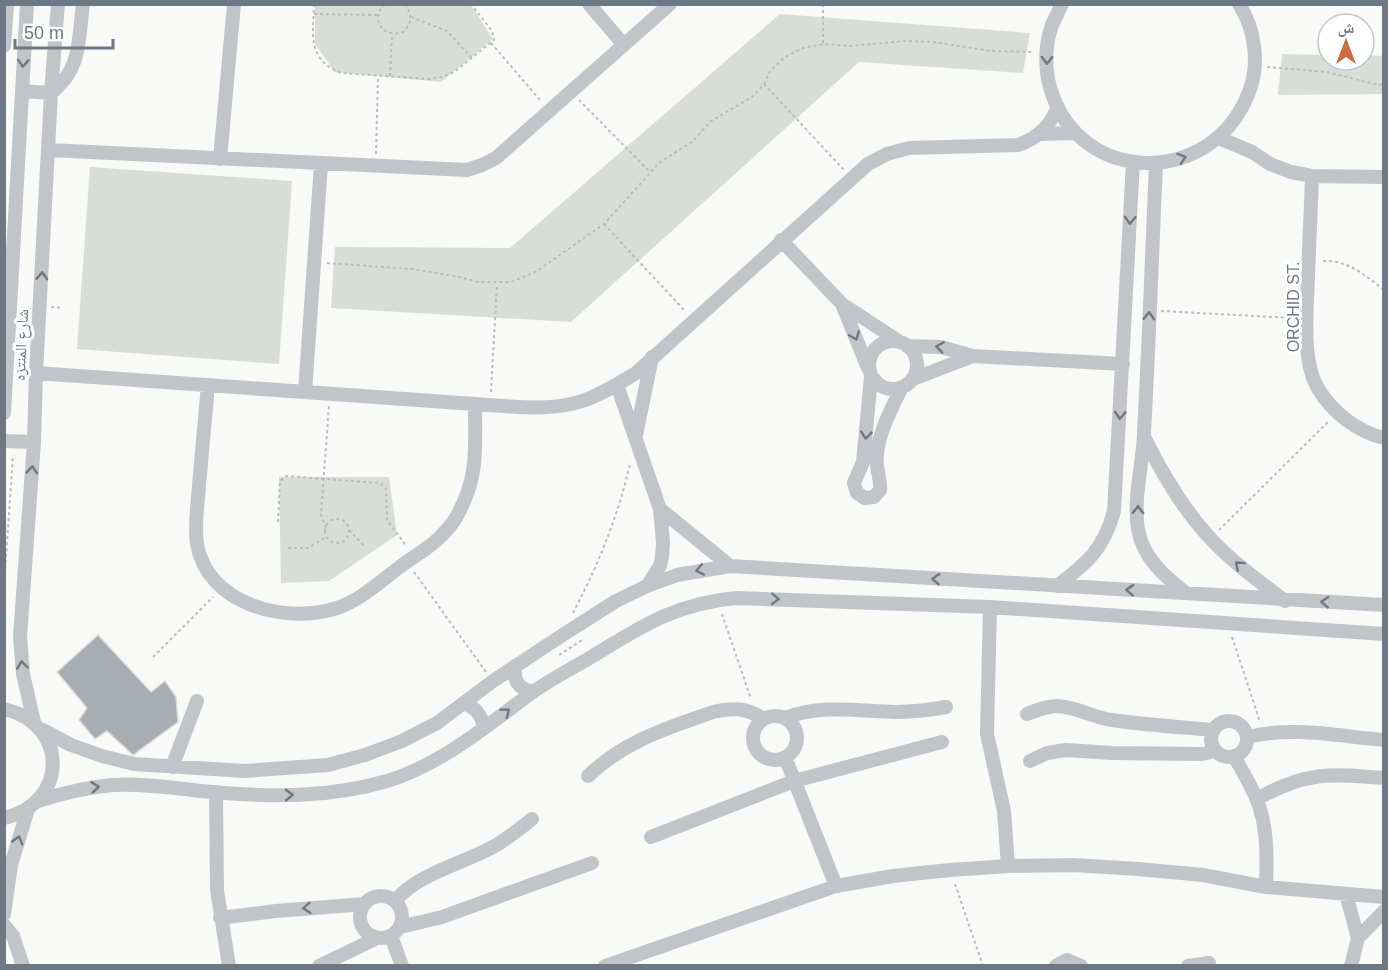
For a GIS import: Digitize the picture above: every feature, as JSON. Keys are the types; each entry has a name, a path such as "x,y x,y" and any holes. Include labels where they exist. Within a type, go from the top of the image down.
{"street":[{"path":"4,46 7,4"},
{"name":"شارع المنتزه","path":"4,413 27,4"},
{"name":"شارع المنتزه","path":"33,805 47,788 52,774 53,758 49,743 38,725 24,682 20,649 34,442 51,93 58,4"},
{"path":"22,91 51,93 63,83 72,70 76,56 83,4"},
{"path":"220,159 234,4"},
{"path":"589,4 623,45"},
{"path":"49,150 467,170 496,158 669,4"},
{"path":"1062,4 1052,25 1046,52 1050,90 1058,107 1076,133 1102,151 1133,162 1156,163 1190,155 1219,138 1232,124 1248,97 1255,66 1254,46 1250,26 1241,6"},
{"path":"36,373 490,405 543,408 569,406 595,398 636,373 868,164 888,154 909,148 1018,145 1040,134 1051,122 1058,107"},
{"path":"1232,124 1252,152"},
{"path":"1040,134 1076,133"},
{"path":"1219,138 1252,152 1280,168 1312,176 1383,177"},
{"path":"1057,586 1089,561 1101,546 1114,511 1133,162"},
{"path":"1156,163 1144,437 1137,509 1138,529 1144,548 1154,565 1186,593"},
{"path":"305,392 312,263 321,164"},
{"name":"ORCHID ST.","path":"1312,176 1307,319 1310,365 1318,389 1337,412 1355,426 1383,438"},
{"path":"782,240 842,303 904,344 916,357 916,372 907,383 884,425 870,464 869,361 877,347 884,342 904,344 940,347 973,356 1123,364"},
{"path":"842,303 870,373 877,384 885,388 907,383 973,356"},
{"path":"635,437 652,357"},
{"path":"208,385 197,544 207,568 222,588 242,601 265,610 289,614 314,613 337,608 358,598 441,536 456,517 468,494 475,469 475,404"},
{"path":"617,385 660,509 662,557 660,566 647,585"},
{"path":"1144,437 1184,507 1210,538 1243,569 1285,601"},
{"path":"4,441 34,442"},
{"path":"660,509 730,566"},
{"path":"4,709 19,712 71,745 134,764 245,771 328,765 365,755 402,741 437,723 515,666 616,601 647,585 694,571 730,566 1285,601 1383,605"},
{"path":"4,818 72,791 115,785 283,795 320,794 355,789 390,780 454,749 533,692 659,617 677,609 717,599 990,607 1383,634"},
{"path":"990,607 987,734 1004,811 1008,866"},
{"path":"515,666 514,675 517,684 524,690 533,692"},
{"path":"172,767 197,700"},
{"path":"464,703 472,706 478,712 484,728"},
{"path":"1028,714 1041,708 1056,706 1111,720 1214,730"},
{"path":"785,718 818,709 897,712 946,707"},
{"path":"588,776 614,754 644,737 727,708 741,708 760,716 775,716 791,722 797,734 795,748 785,757 777,760 768,759 756,748 753,740 754,731 760,716"},
{"path":"1233,721 1243,727 1247,737 1242,751 1234,756 1224,756 1216,751 1212,741 1214,730 1222,722 1233,721"},
{"path":"1247,737 1264,733 1298,731 1383,740"},
{"path":"651,837 794,781 942,742"},
{"path":"1030,761 1047,753 1066,750 1202,754 1216,751"},
{"path":"1234,756 1257,799 1264,827 1267,857 1266,887"},
{"path":"785,757 836,886"},
{"path":"1257,799 1276,788 1318,775 1340,774 1383,778"},
{"path":"216,792 215,862 220,918 229,966"},
{"path":"4,914 11,865 33,805"},
{"path":"395,901 412,885 491,849 532,819"},
{"path":"319,966 389,934 592,863"},
{"path":"614,964 836,886 893,876 950,870 1073,865 1138,869 1203,875 1266,887 1383,897"},
{"path":"1346,894 1358,938"},
{"path":"376,897 395,901 402,913 389,934 365,930 361,924 361,910 365,904 376,897"},
{"path":"220,918 365,904"},
{"path":"1351,966 1358,938 1383,911"},
{"path":"4,925 20,951 23,966"},
{"path":"389,934 402,966"},
{"path":"1056,966 1067,960 1081,966"},
{"path":"1188,966 1209,963"}],"path":[{"path":"314,4 312,40 315,52 330,69 341,74 429,79 454,72 491,43 495,35 471,4"},
{"path":"385,4 378,15 379,25 392,34 403,32 410,23 410,12 404,4"},
{"path":"823,4 823,44"},
{"path":"314,14 378,15"},
{"path":"411,17 447,31 471,58"},
{"path":"390,77 392,34"},
{"path":"312,263 412,269 497,284 518,280 537,271 604,224 659,163 693,141 711,121 752,97 764,84 770,71 785,57 803,48 823,44 851,46 914,41 953,44 991,51 1046,52"},
{"path":"491,43 549,111"},
{"path":"1255,66 1327,72 1383,85"},
{"path":"375,166 378,76"},
{"path":"764,84 851,177"},
{"path":"571,92 650,172"},
{"path":"604,224 694,320"},
{"path":"1309,263 1327,261 1345,264 1362,272 1383,290"},
{"path":"490,405 497,284"},
{"path":"1150,310 1307,319"},
{"path":"330,394 321,515 326,528 326,537 333,543 343,542 349,530"},
{"path":"1210,538 1337,412"},
{"path":"571,617 608,539 624,489 635,437"},
{"path":"278,522 280,482 286,476 384,485 387,520 410,560 493,681"},
{"path":"326,528 336,519 345,522 349,530 365,547"},
{"path":"288,548 308,548 326,537"},
{"path":"153,657 222,588"},
{"path":"717,599 760,716"},
{"path":"1227,622 1264,733"},
{"path":"950,870 983,966"}],"shaded area":[{"path":"315,5 471,5 493,39 441,82 335,72 315,44"},
{"path":"780,14 1030,33 1023,73 859,62 571,322 331,308 335,247 510,248"},
{"path":"1282,54 1316,55 1316,72 1376,72 1376,56 1383,56 1383,94 1278,95"},
{"path":"90,167 292,181 279,364 77,349"},
{"path":"279,477 389,477 397,535 329,581 281,583"}],"building":[{"path":"98,635 151,692 165,681 176,697 178,722 133,755 107,731 95,739 79,720 87,708 57,672"}]}
